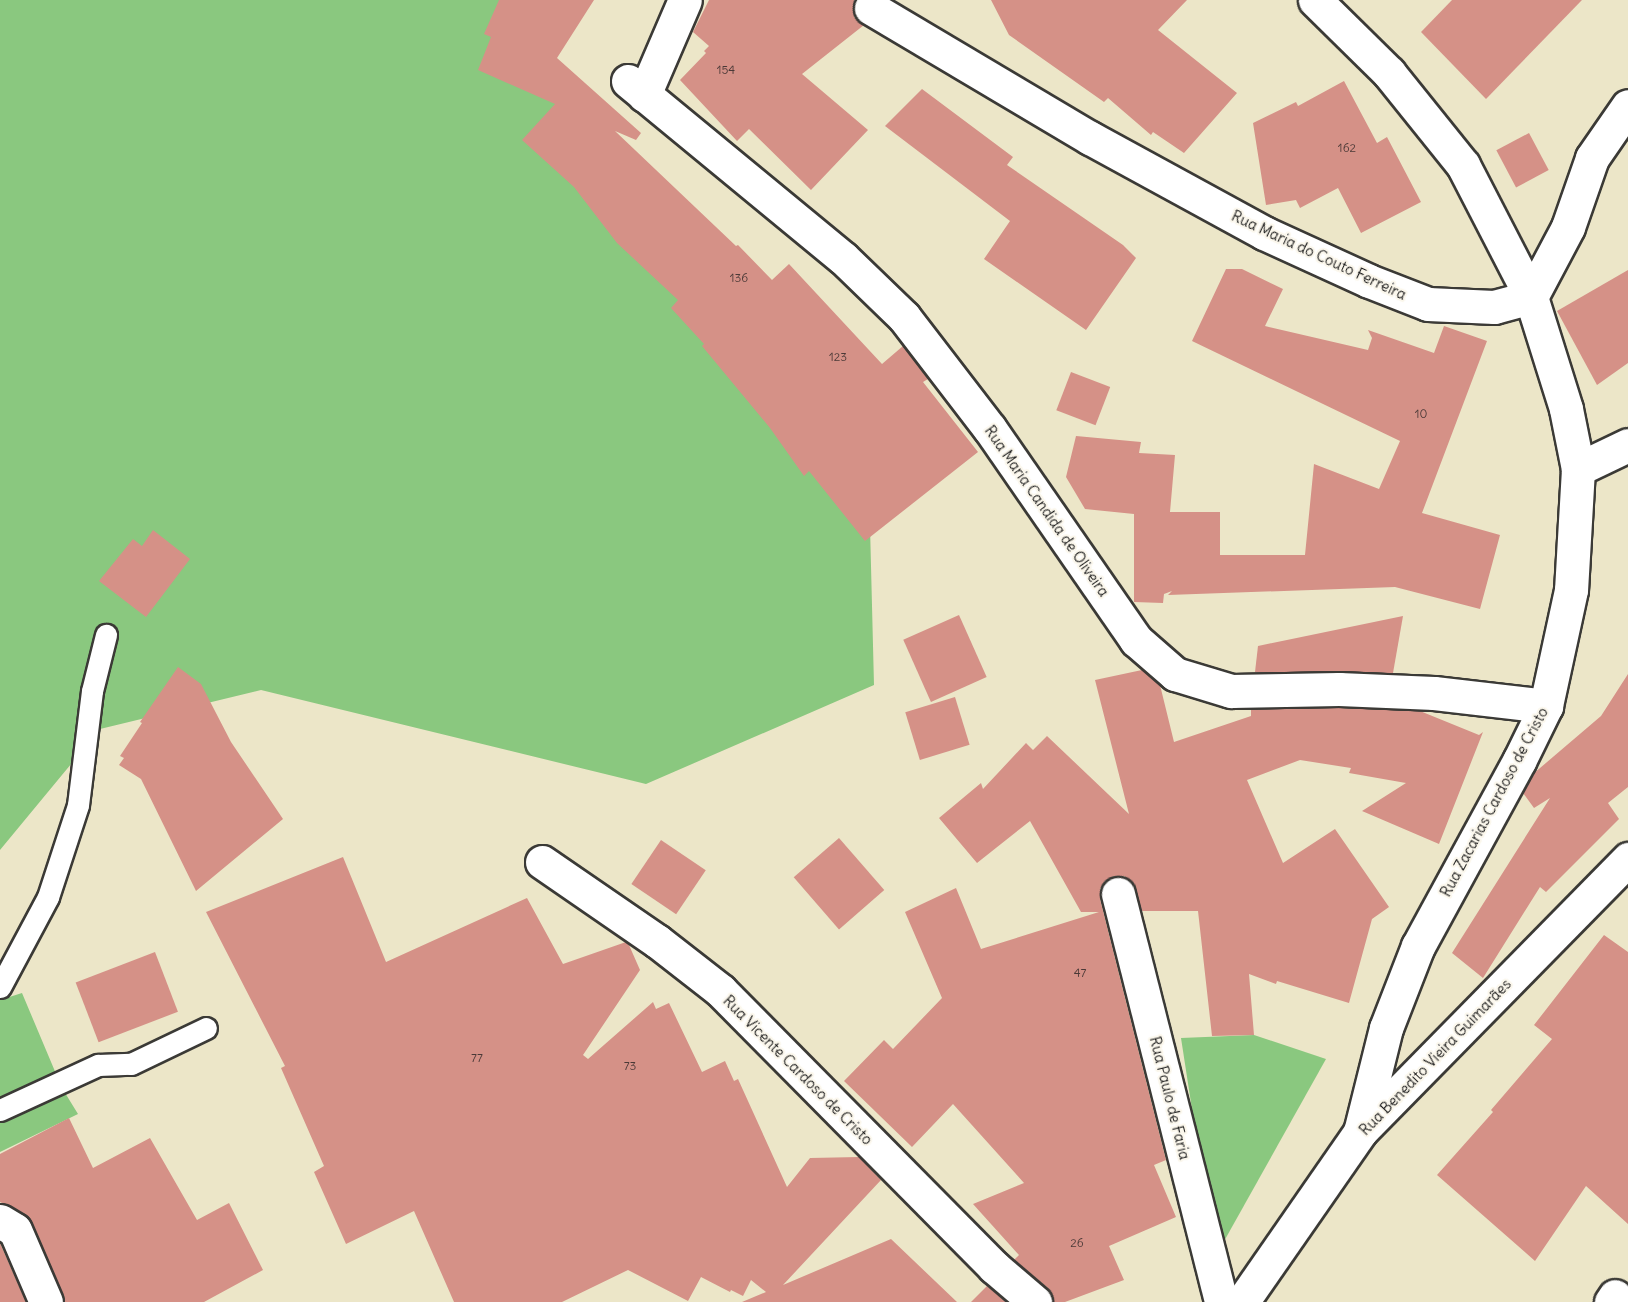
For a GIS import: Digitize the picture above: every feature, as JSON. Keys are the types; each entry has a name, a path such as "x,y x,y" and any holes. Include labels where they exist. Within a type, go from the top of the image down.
{"street":[{"name":"Rua Maria Candida de Oliveira","path":"685,0 636,88 843,258 904,316 990,429 1136,640 1175,674 1232,691 1339,689 1422,692 1546,706"},
{"name":"Rua Zacarias Cardoso de Cristo","path":"1315,0 1389,73 1463,165 1532,297 1566,409 1578,468 1571,590 1546,706 1520,761 1418,946 1386,1028 1360,1132"},
{"name":"Rua Maria do Couto Ferreira","path":"871,8 1090,138 1264,233 1369,281 1428,304 1494,308 1532,297"},
{"path":"1532,297 1568,227 1592,158 1628,106"},
{"path":"1578,468 1628,445"},
{"name":"Rua Benedito Vieira Guimarães","path":"1242,1302 1360,1132 1628,858"},
{"name":"Rua Vicente Cardoso de Cristo","path":"542,862 657,941 721,991 994,1267 1035,1302"},
{"name":"Rua Paulo de Faria","path":"1118,894 1221,1302"},
{"path":"0,1221 15,1230 46,1302"}],"lane":[{"path":"0,987 48,897 78,805 92,691 106,635"},
{"path":"0,1110 98,1065 131,1064 206,1028"}],"green space":[{"path":"0,0 538,0 556,82 870,526 874,685 646,784 261,690 100,729 0,850"},
{"path":"22,993 62,1088 78,1114 0,1152 0,1000"},
{"path":"1254,1035 1326,1059 1223,1243 1206,1200 1181,1038"}],"building":[{"path":"499,0 594,0 557,58 641,133 636,140 615,131 736,246 738,245 772,280 789,264 882,364 903,346 928,379 923,382 978,452 865,541 809,471 804,476 770,428 702,346 704,344 671,308 678,300 617,243 574,187 522,140 555,104 478,70 491,37 484,34"},
{"path":"709,0 854,0 854,17 864,25 802,74 868,130 811,190 749,129 737,141 680,80 706,53 704,51 709,46 693,32"},
{"path":"991,0 1187,0 1158,30 1237,93 1184,153 1153,132 1151,135 1108,98 1104,102 1009,35"},
{"path":"1452,0 1582,0 1486,99 1421,32"},
{"path":"1344,81 1377,143 1387,137 1421,202 1361,233 1338,188 1300,208 1296,200 1266,205 1253,123 1296,102 1298,106"},
{"path":"922,89 1013,157 1007,165 1123,245 1136,258 1086,330 984,259 1010,221 885,126"},
{"path":"1529,133 1549,170 1516,187 1496,150"},
{"path":"1226,269 1242,269 1283,289 1265,326 1368,350 1372,338 1368,330 1434,353 1444,326 1487,341 1422,513 1500,535 1480,609 1395,587 1168,595 1172,591 1164,594 1163,603 1134,602 1134,514 1085,509 1066,477 1076,436 1141,442 1139,453 1175,455 1170,512 1220,512 1220,555 1305,555 1314,464 1379,489 1400,441 1192,341"},
{"path":"1628,270 1628,363 1597,385 1557,311"},
{"path":"1071,372 1110,387 1096,425 1056,410"},
{"path":"153,530 190,559 146,617 99,581 133,539 142,546"},
{"path":"959,615 987,677 931,702 903,640"},
{"path":"1403,616 1393,673 1255,672 1258,646"},
{"path":"178,667 201,684 231,742 283,819 196,891 141,779 119,765 124,758 120,756 142,723 140,722"},
{"path":"1142,670 1160,685 1174,742 1251,716 1251,709 1339,708 1420,711 1479,735 1483,732 1439,844 1362,811 1406,783 1349,773 1351,768 1300,760 1247,780 1283,863 1335,829 1389,907 1372,919 1349,1003 1277,981 1276,984 1249,974 1254,1035 1212,1036 1198,911 1142,911 1131,881 1124,876 1114,876 1105,881 1100,889 1100,899 1166,1160 1154,1165 1176,1217 1109,1246 1124,1280 1065,1302 1053,1302 1048,1288 1014,1260 1019,1255 973,1204 1024,1183 953,1104 912,1147 844,1081 884,1040 893,1049 942,998 905,912 956,888 981,949 1099,912 1081,912 1030,821 977,863 939,818 981,783 983,789 1026,743 1033,750 1047,736 1129,814 1095,680"},
{"path":"1628,674 1628,787 1608,803 1619,819 1546,892 1540,887 1483,978 1452,953 1550,798 1534,808 1523,793 1533,774 1601,716"},
{"path":"955,697 970,745 920,760 905,712"},
{"path":"839,838 884,890 839,929 794,877"},
{"path":"661,840 706,870 676,914 631,884"},
{"path":"343,857 386,962 527,898 563,964 626,942 640,970 583,1055 588,1059 653,1002 656,1009 669,1003 702,1072 725,1061 734,1081 738,1079 787,1187 810,1158 859,1157 881,1180 783,1285 891,1239 957,1302 742,1302 766,1292 751,1280 743,1296 701,1277 688,1301 628,1270 562,1302 454,1302 414,1211 346,1244 314,1172 324,1166 281,1068 285,1066 206,912"},
{"path":"1604,935 1628,952 1628,1224 1586,1186 1535,1261 1437,1175 1493,1112 1491,1110 1552,1039 1534,1025"},
{"path":"155,952 178,1012 99,1042 76,982"},
{"path":"69,1118 93,1168 150,1138 197,1220 229,1203 263,1270 204,1302 64,1302 32,1222 25,1214 0,1202 0,1154"},
{"path":"0,1243 26,1302 0,1302"},
{"path":"987,1286 1006,1302 971,1302"}]}
